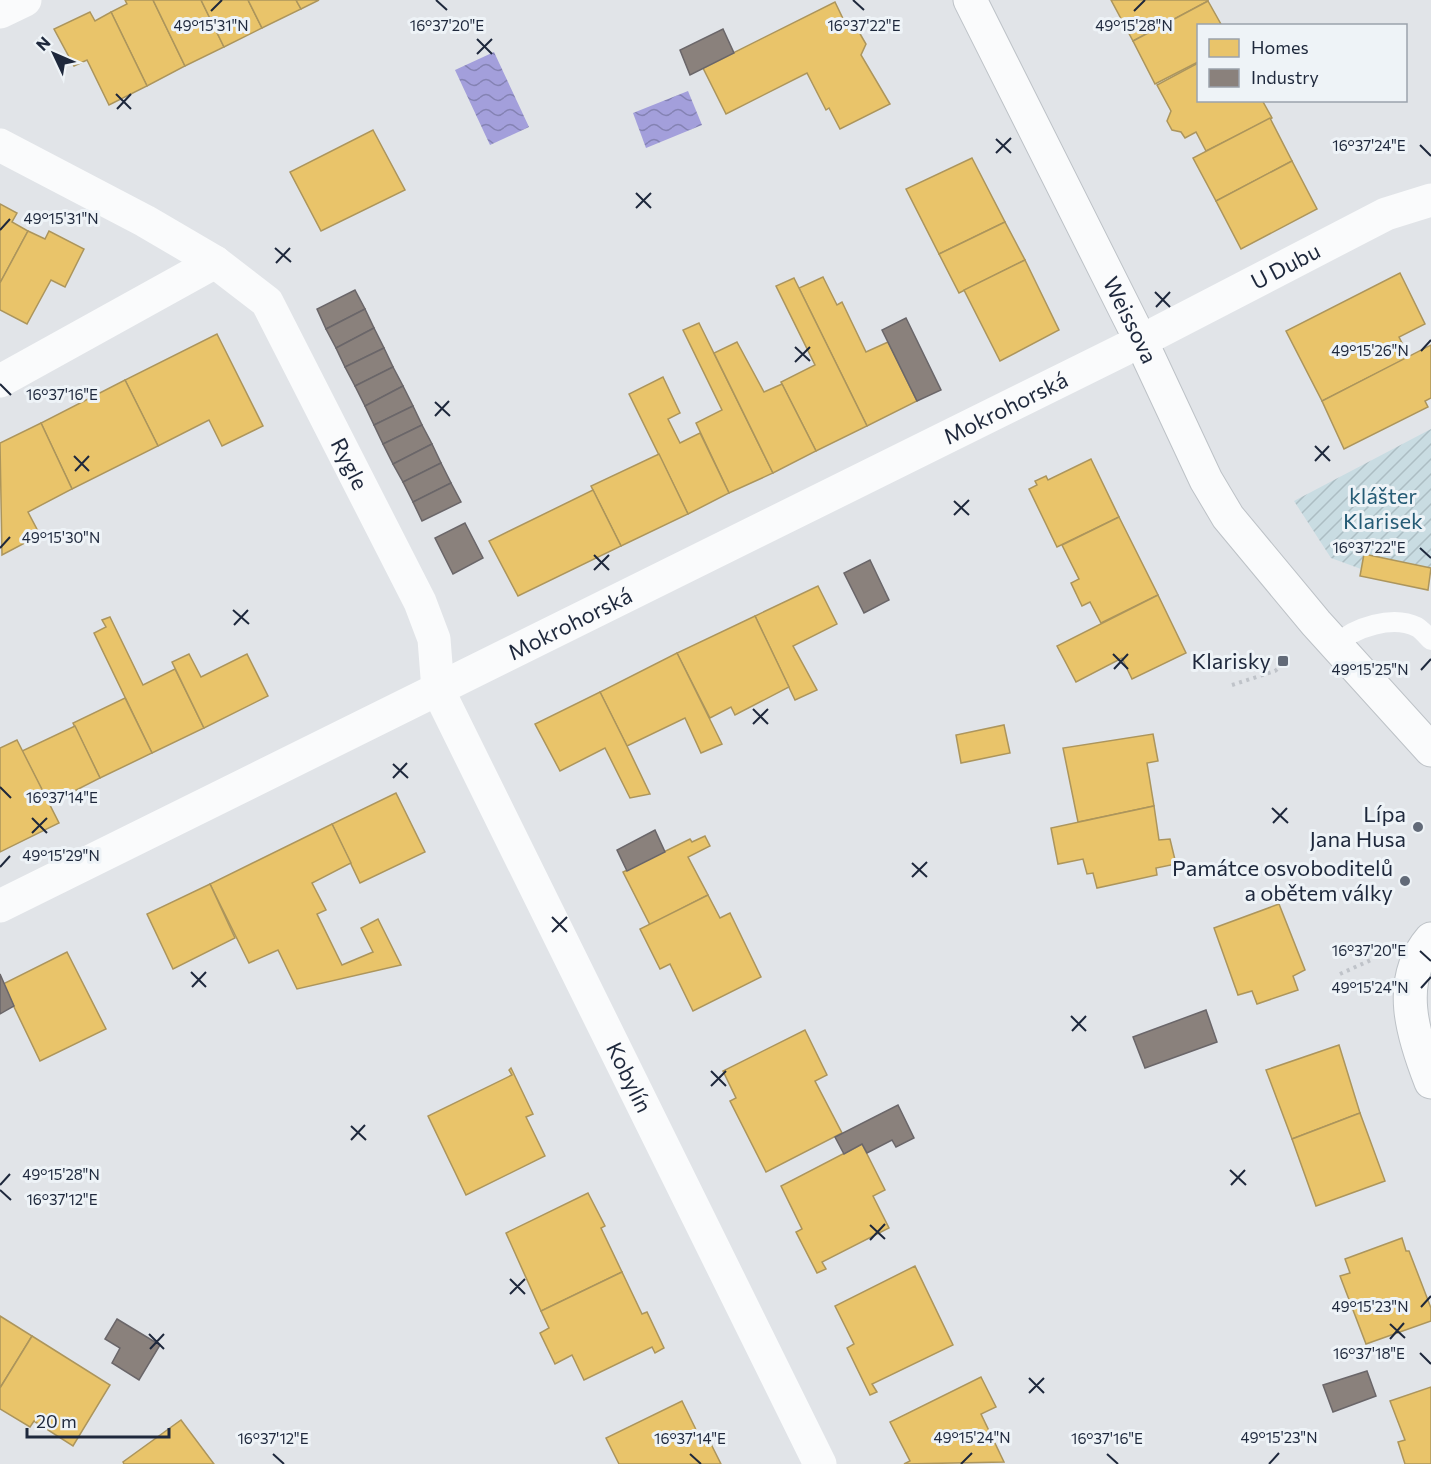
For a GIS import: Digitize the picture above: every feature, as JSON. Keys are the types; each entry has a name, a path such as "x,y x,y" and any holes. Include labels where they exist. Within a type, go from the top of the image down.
{"street":[{"path":"0,12 25,0"},
{"name":"Weissova","path":"970,0 1141,341 1206,480 1228,517 1256,555 1431,750"},
{"name":"Rygle","path":"0,144 146,221 215,262 267,302 420,602 434,639 438,690"},
{"name":"U Dubu","path":"1141,341 1386,214 1431,200"},
{"path":"0,381 215,262"},
{"name":"Mokrohorská","path":"0,906 1141,341"},
{"name":"Kobylín","path":"438,690 820,1464"},
{"path":"1431,939 1416,964 1409,998 1413,1028 1431,1082"}],"lane":[{"path":"1326,634 1399,622 1418,627 1431,640"}],"path":[{"path":"1232,685 1275,671 1281,666"},
{"path":"1340,974 1374,958"}],"green space":[{"name":"klášter Klarisek","path":"1431,429 1431,568 1365,554 1361,569 1331,558 1294,501"}],"water":[{"path":"494,52 529,127 490,145 455,70"},
{"path":"688,91 702,125 646,148 633,113"}],"building: Homes":[{"path":"125,0 153,0 185,66 147,86 111,12 127,4"},
{"path":"153,0 201,0 224,47 185,66"},
{"path":"201,0 248,0 262,28 224,47"},
{"path":"248,0 296,0 301,9 262,28"},
{"path":"296,0 319,0 301,9"},
{"path":"1111,0 1208,0 1208,1 1133,41"},
{"path":"1208,1 1221,24 1197,24 1197,63 1155,84 1133,41"},
{"path":"835,2 848,29 859,32 866,44 861,55 890,104 840,129 829,108 826,110 807,73 726,114 703,68"},
{"path":"90,12 95,21 111,12 147,86 109,105 87,60 74,66 54,29"},
{"path":"1197,64 1197,102 1263,102 1272,118 1206,151 1196,132 1185,138 1181,132 1172,130 1167,121 1171,111 1157,85"},
{"path":"1270,118 1292,161 1216,201 1193,158"},
{"path":"373,130 405,190 321,231 290,172"},
{"path":"972,158 1005,222 939,254 906,189"},
{"path":"1292,161 1317,209 1241,249 1216,201"},
{"path":"0,204 17,213 12,222 28,231 0,283"},
{"path":"1005,222 1025,260 959,293 939,254"},
{"path":"28,231 45,239 49,231 84,249 65,287 51,280 27,324 0,310 0,283"},
{"path":"1025,260 1059,330 1000,361 964,290"},
{"path":"1400,273 1425,324 1399,337 1409,357 1322,401 1286,331"},
{"path":"823,277 837,305 842,302 866,352 888,342 917,401 867,426 799,288"},
{"path":"794,278 867,426 816,451 781,382 815,365 776,286"},
{"path":"699,323 773,473 729,493 696,423 722,410 683,330"},
{"path":"217,334 263,426 222,446 209,420 158,446 125,380"},
{"path":"737,342 764,392 782,384 816,451 773,473 714,353"},
{"path":"1431,345 1431,398 1425,401 1428,407 1344,449 1322,401"},
{"path":"663,377 680,413 668,419 680,443 700,433 729,493 688,514 629,394"},
{"path":"125,380 158,446 72,489 41,423"},
{"path":"41,423 72,489 28,512 40,535 2,555 0,443"},
{"path":"659,454 688,514 621,546 591,486"},
{"path":"1091,459 1119,517 1057,547 1029,489 1037,485 1035,481 1046,476 1048,480"},
{"path":"593,490 621,546 518,596 489,541"},
{"path":"1119,517 1158,595 1101,623 1090,602 1082,606 1071,583 1079,579 1062,545"},
{"path":"1364,554 1431,568 1428,590 1360,576"},
{"path":"818,586 837,624 793,646 817,690 795,700 755,616"},
{"path":"1158,595 1186,653 1132,679 1122,658 1076,682 1057,646"},
{"path":"755,616 789,687 735,715 731,707 710,718 677,653"},
{"path":"110,617 143,685 175,669 204,728 152,753 94,633 106,627 102,620"},
{"path":"677,653 722,744 701,753 685,718 627,746 600,692"},
{"path":"189,654 201,677 247,654 268,696 204,728 172,662"},
{"path":"600,692 650,794 630,798 605,748 560,771 535,724"},
{"path":"125,698 152,753 100,778 73,723"},
{"path":"1004,725 1010,753 961,763 956,735"},
{"path":"75,726 100,778 49,804 22,751"},
{"path":"1153,734 1158,761 1147,763 1154,806 1078,822 1063,748"},
{"path":"17,740 59,823 0,852 0,748"},
{"path":"396,793 425,852 360,883 332,824"},
{"path":"1154,806 1159,840 1170,839 1176,864 1156,868 1157,875 1097,888 1093,873 1087,874 1083,859 1058,864 1051,828"},
{"path":"332,824 351,863 312,883 326,910 317,914 342,965 373,952 361,928 378,919 401,965 297,989 278,950 249,963 210,884"},
{"path":"705,836 710,846 688,857 708,895 650,925 623,872 690,839 692,842"},
{"path":"210,884 235,938 173,969 147,914"},
{"path":"708,895 720,918 730,913 761,977 693,1011 670,964 660,969 640,929"},
{"path":"1279,904 1305,970 1293,976 1298,990 1257,1004 1252,991 1238,995 1214,928"},
{"path":"67,952 106,1029 40,1061 3,984"},
{"path":"805,1030 827,1075 815,1081 842,1133 766,1172 730,1101 736,1098 723,1071"},
{"path":"1339,1045 1360,1113 1292,1139 1266,1070"},
{"path":"511,1068 533,1114 526,1117 545,1156 466,1195 428,1116 512,1075 509,1070"},
{"path":"1360,1113 1385,1181 1316,1206 1292,1139"},
{"path":"862,1144 885,1190 873,1196 889,1228 822,1262 826,1269 817,1273 796,1232 802,1229 781,1186"},
{"path":"588,1193 605,1226 601,1228 622,1272 541,1311 506,1233"},
{"path":"1402,1238 1431,1308 1431,1321 1366,1344 1340,1276 1350,1273 1345,1259"},
{"path":"915,1266 953,1345 872,1384 877,1392 870,1395 847,1348 854,1344 835,1306"},
{"path":"622,1272 642,1314 647,1312 664,1348 655,1353 652,1347 584,1380 572,1355 555,1364 540,1333 549,1328 541,1311"},
{"path":"0,1316 32,1336 0,1388"},
{"path":"32,1336 110,1385 73,1446 34,1421 30,1427 0,1409 0,1388"},
{"path":"981,1377 996,1407 981,1414 1004,1462 904,1464 910,1461 890,1422"},
{"path":"1431,1387 1431,1464 1405,1464 1398,1442 1405,1440 1390,1401"},
{"path":"682,1401 703,1444 709,1440 721,1464 619,1464 606,1438"},
{"path":"181,1420 214,1464 124,1464 123,1462"}],"building: Industry":[{"path":"723,29 734,53 690,75 680,50"},
{"path":"355,290 365,309 326,329 317,309"},
{"path":"365,309 374,328 336,348 326,329"},
{"path":"906,318 941,390 917,401 882,330"},
{"path":"374,328 384,348 345,367 336,348"},
{"path":"384,348 393,367 355,386 345,367"},
{"path":"393,367 403,386 365,406 355,386"},
{"path":"403,386 413,406 374,425 365,406"},
{"path":"413,406 422,425 383,444 374,425"},
{"path":"422,425 432,444 393,464 383,444"},
{"path":"432,444 441,463 403,482 393,464"},
{"path":"441,463 451,483 413,502 403,482"},
{"path":"451,483 461,502 422,521 413,502"},
{"path":"465,523 483,558 453,574 435,538"},
{"path":"870,560 889,600 864,613 844,573"},
{"path":"655,830 665,852 627,871 617,850"},
{"path":"0,974 14,1006 0,1014"},
{"path":"1206,1010 1217,1042 1145,1068 1133,1037"},
{"path":"898,1105 914,1138 896,1147 892,1140 867,1153 862,1144 844,1154 835,1137"},
{"path":"117,1319 160,1345 139,1380 112,1363 120,1348 105,1339"},
{"path":"1367,1371 1376,1396 1333,1412 1323,1385"}],"place":[{"name":"Klarisky","path":"1283,661"},
{"name":"Lípa Jana Husa","path":"1418,827"},
{"name":"Památce osvoboditelů a obětem války","path":"1405,881"}]}
